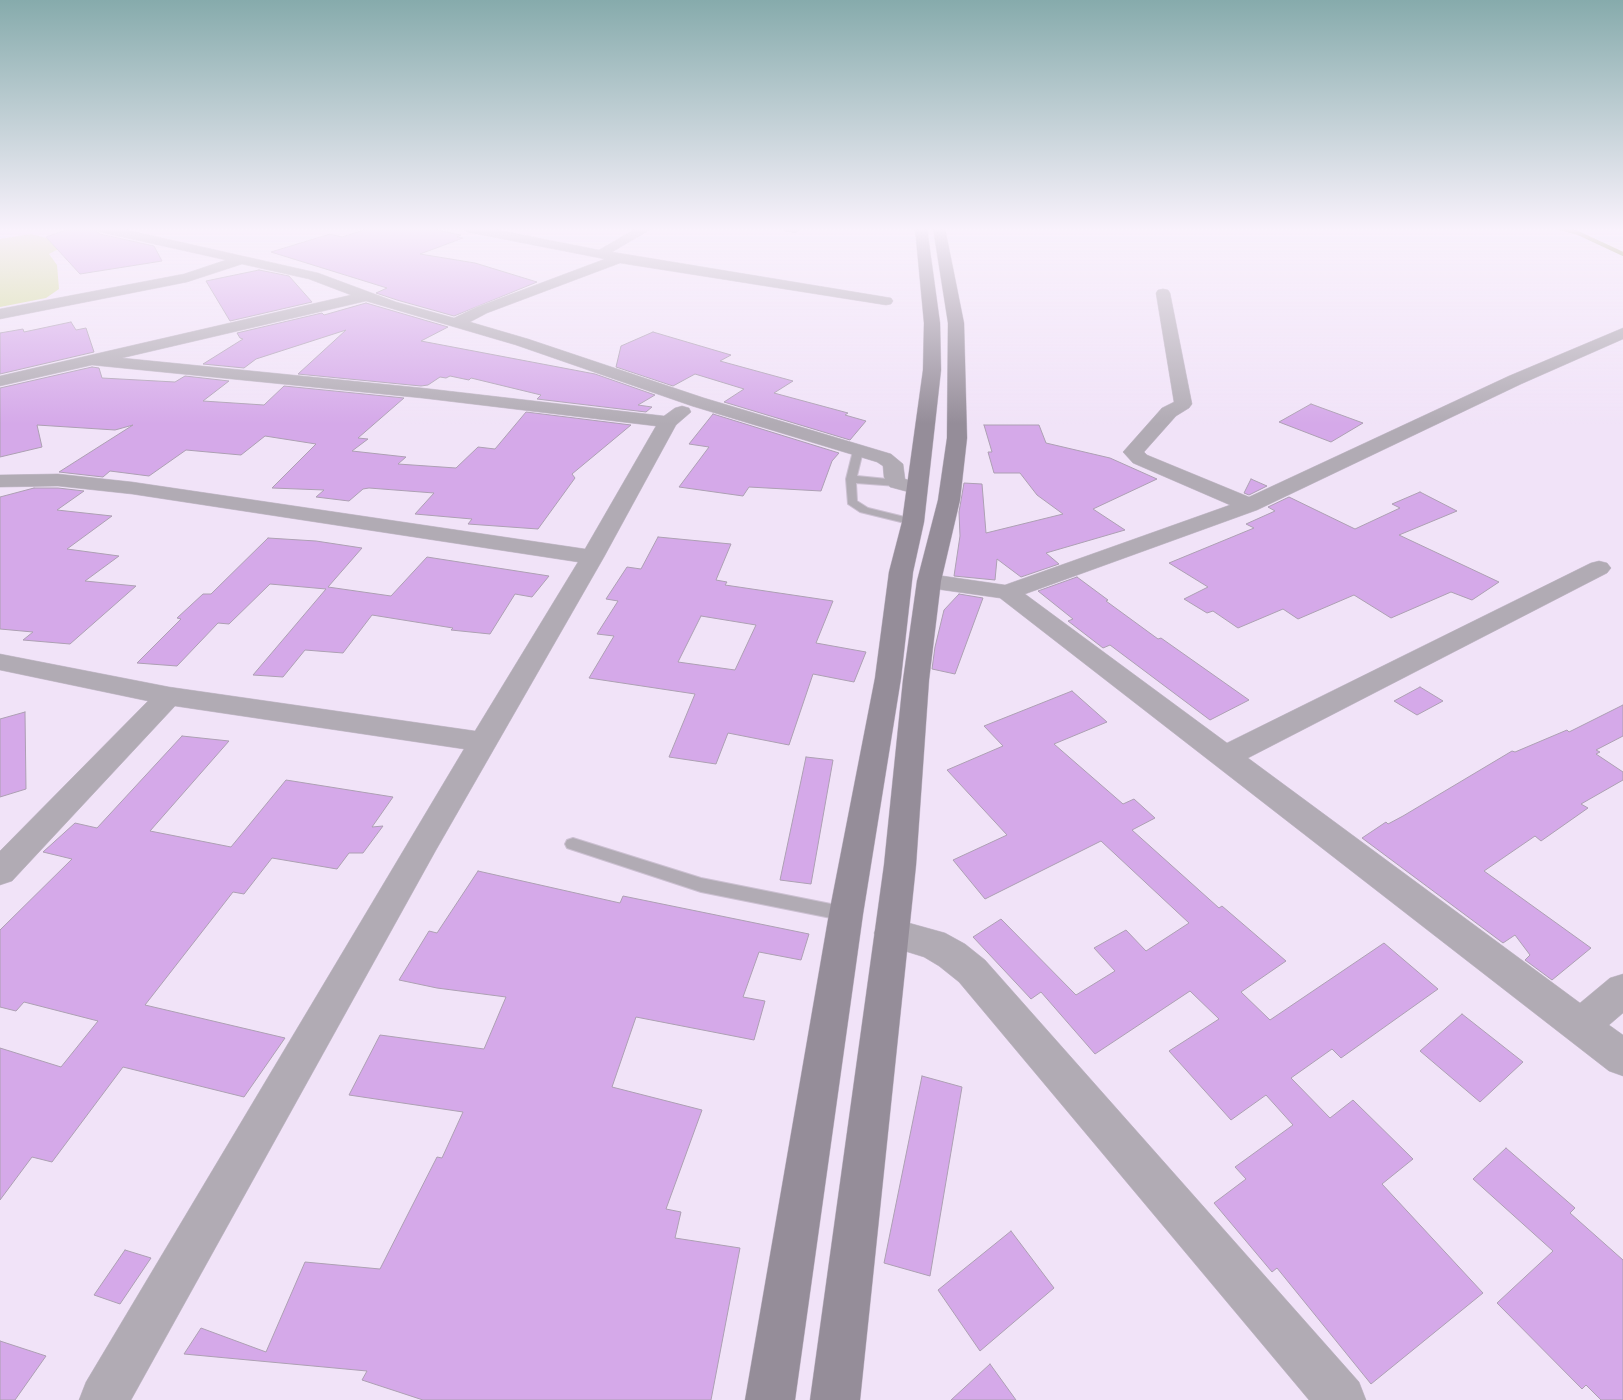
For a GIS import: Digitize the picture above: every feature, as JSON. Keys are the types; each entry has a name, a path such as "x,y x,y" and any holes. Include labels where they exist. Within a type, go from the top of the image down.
{"main road":[{"path":"770,1400 846,914 888,678 901,572 913,522 906,485 932,370 932,323 929,293"},
{"path":"835,1400 900,866 909,759 929,581 949,500 957,438 956,323 951,293"},
{"path":"874,754 909,759"}],"street":[{"path":"0,314 107,293"},
{"path":"361,293 391,305 522,342 698,402 884,458 893,464 894,477 906,485"},
{"path":"456,323 482,310 525,293"},
{"path":"838,293 886,301"},
{"path":"1163,293 1183,404 1169,412 1133,452 1140,459 1249,505"},
{"path":"0,381 368,296"},
{"path":"929,581 1007,592 1249,505 1515,380 1623,333"},
{"path":"94,360 422,392 668,422"},
{"path":"104,1400 424,841 592,557 668,422 698,402"},
{"path":"0,481 58,480 132,488 592,557"},
{"path":"1225,757 1600,568"},
{"path":"1007,592 1582,1025 1623,1058"},
{"path":"0,662 170,696 484,742"},
{"path":"0,872 170,696"},
{"path":"891,933 933,944 952,955 972,971 1341,1400"},
{"path":"1582,1025 1623,990"}],"lane":[{"path":"858,451 851,479 852,502 864,510 913,522"},
{"path":"851,479 906,485"},
{"path":"573,844 701,885 846,914"}],"green space":[{"path":"0,293 53,293 46,298 0,307"}],"building":[{"path":"213,293 304,293 312,302 230,321"},
{"path":"377,293 509,293 454,316"},
{"path":"366,303 448,327 421,341 595,374 655,395 638,405 652,407 646,412 537,399 541,395 471,378 469,380 450,376 446,378 440,377 428,385 421,386 298,374 346,330 256,359 244,368 203,364 243,339 237,333 322,313 324,315"},
{"path":"71,322 76,330 86,328 94,352 0,374 0,333 23,329 24,332"},
{"path":"653,332 731,355 720,361 793,381 774,393 848,413 845,415 866,421 850,440 724,402 744,389 695,374 673,386 616,367 621,346"},
{"path":"92,367 99,368 102,378 175,382 185,376 229,381 203,401 264,405 284,386 404,398 358,438 368,439 352,451 406,457 398,464 456,468 478,447 495,449 526,412 631,425 572,474 575,478 538,529 468,524 472,519 415,514 434,493 369,488 363,489 349,501 316,497 324,490 272,488 316,444 265,436 241,455 186,450 149,476 110,471 103,477 59,472 133,425 115,430 37,425 42,447 0,457 0,388"},
{"path":"1311,404 1363,423 1331,442 1279,422"},
{"path":"713,414 839,453 832,461 821,491 749,487 743,496 679,487 709,447 689,444"},
{"path":"984,425 1039,425 1046,443 1110,458 1157,479 1093,509 1125,530 1046,553 1059,564 1021,577 997,559 995,580 954,576 960,536 959,512 964,483 982,484 986,533 1063,514 1037,495 1020,473 994,473 988,452 992,452"},
{"path":"1251,479 1267,486 1249,495 1244,493"},
{"path":"34,488 84,491 57,510 112,516 67,549 119,556 85,581 136,586 70,644 23,640 33,632 0,629 0,497"},
{"path":"1420,492 1457,511 1399,535 1499,582 1472,600 1451,592 1391,618 1354,595 1298,619 1283,609 1238,628 1213,611 1207,613 1184,599 1208,587 1169,563 1254,528 1246,524 1275,511 1268,507 1289,497 1355,529 1400,508 1392,504"},
{"path":"658,537 731,544 716,580 727,582 725,585 833,601 816,643 866,652 854,682 813,674 789,745 728,733 716,764 669,757 695,694 589,678 614,636 597,634 618,601 606,599 627,567 641,569","holes":["701,616 756,625 735,670 678,662"]},
{"path":"268,538 316,541 362,548 328,587 391,596 427,557 549,576 532,597 515,594 490,634 451,630 453,628 372,615 343,653 305,650 283,677 253,675 326,589 270,584 229,624 218,623 177,666 137,663 181,619 177,618 203,594 211,594"},
{"path":"1077,577 1158,639 1161,638 1249,700 1210,720 1110,645 1103,648 1068,621 1073,619 1038,591"},
{"path":"959,594 983,598 955,674 932,669 944,610"},
{"path":"1420,687 1443,701 1417,715 1394,701"},
{"path":"1072,691 1107,722 1054,744 1123,804 1134,799 1155,818 1132,830 1219,908 1222,906 1286,961 1241,992 1270,1020 1384,943 1438,989 1341,1058 1332,1049 1291,1078 1330,1118 1353,1100 1413,1159 1382,1184 1483,1293 1371,1384 1277,1268 1272,1272 1214,1203 1246,1179 1235,1167 1293,1125 1266,1095 1231,1120 1169,1051 1219,1019 1190,991 1095,1054 1041,992 1031,999 973,937 1001,919 1076,995 1115,971 1094,948 1126,930 1146,951 1189,923 1101,841 985,899 953,860 1007,835 947,770 1003,746 984,726"},
{"path":"1623,705 1623,736 1596,750 1600,752 1596,754 1623,772 1623,780 1581,804 1588,808 1541,841 1535,836 1484,871 1591,948 1552,980 1525,960 1530,955 1515,935 1503,943 1362,838 1386,822 1388,824 1403,816 1512,751 1515,752 1567,730 1569,732"},
{"path":"25,712 26,789 0,797 0,719"},
{"path":"182,736 229,741 150,831 231,847 286,780 393,797 372,827 383,826 363,853 349,853 337,869 272,858 244,894 233,892 145,1005 285,1038 244,1097 123,1067 52,1162 32,1157 0,1200 0,1048 61,1067 98,1021 24,1002 16,1011 0,1007 0,930 72,859 43,852 75,823 97,828"},
{"path":"806,757 833,760 811,884 780,880"},
{"path":"478,871 620,903 623,896 809,934 801,960 759,952 743,997 765,1001 754,1040 636,1017 612,1087 702,1110 666,1209 681,1212 675,1238 740,1248 711,1400 423,1400 362,1380 367,1371 184,1354 201,1328 266,1352 305,1262 380,1269 437,1157 442,1158 463,1112 349,1095 380,1035 484,1049 506,997 437,988 399,980 429,931 437,933"},
{"path":"1462,1014 1523,1062 1480,1102 1420,1051"},
{"path":"922,1076 962,1087 930,1276 884,1263"},
{"path":"1506,1148 1575,1208 1570,1213 1623,1260 1623,1400 1601,1400 1586,1385 1582,1389 1497,1303 1553,1251 1473,1179"},
{"path":"1011,1231 1054,1288 980,1351 938,1290"},
{"path":"125,1250 151,1258 120,1304 94,1295"},
{"path":"0,1341 46,1356 15,1400 0,1400"},
{"path":"990,1364 1016,1400 951,1400"}]}
